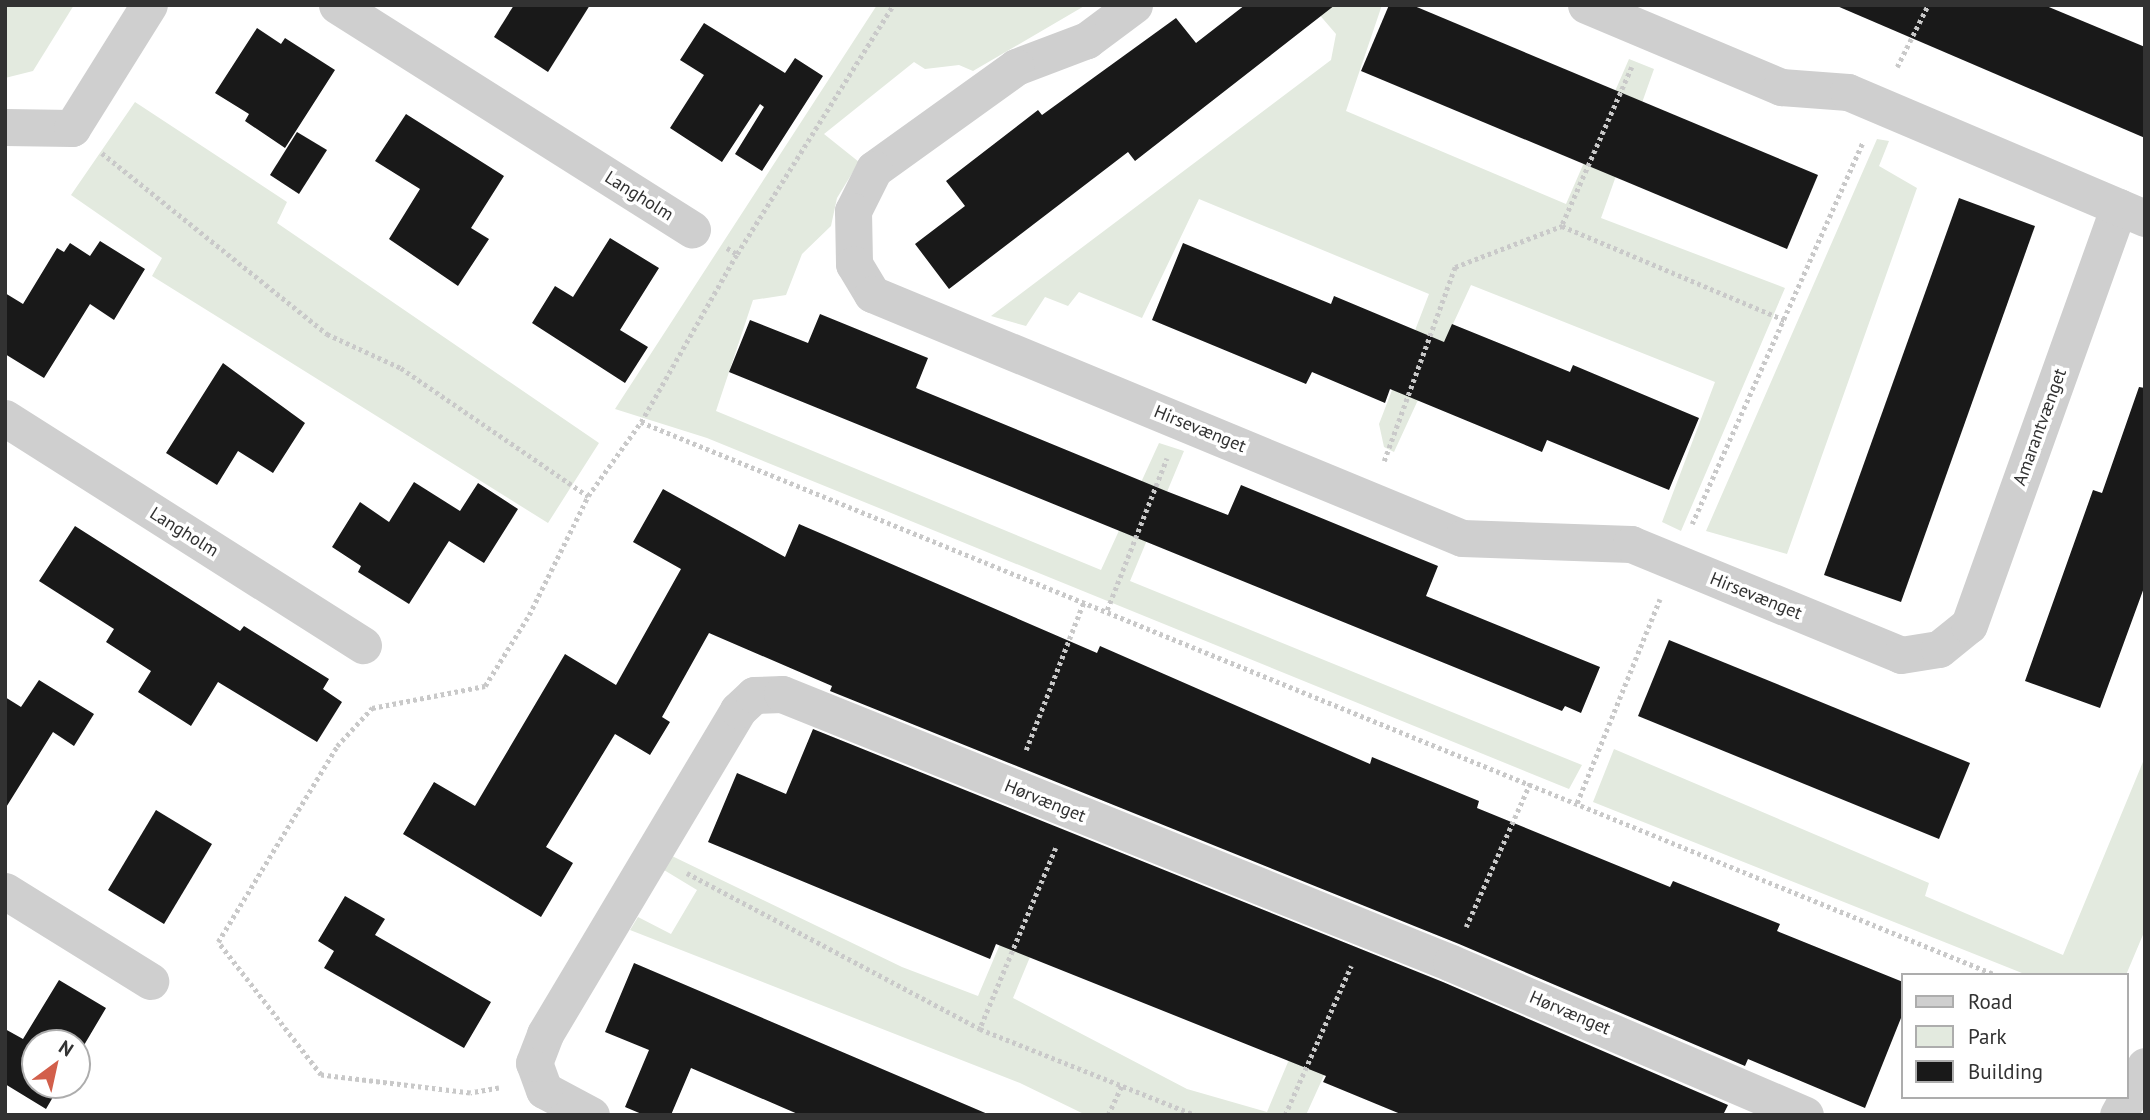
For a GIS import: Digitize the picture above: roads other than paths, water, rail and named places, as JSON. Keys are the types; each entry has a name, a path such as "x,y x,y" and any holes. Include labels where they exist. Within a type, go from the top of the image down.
{"street":[{"path":"5,127 72,128 149,5"},
{"name":"Langholm","path":"337,5 692,229"},
{"name":"Hirsevænget","path":"1134,5 1087,40 1016,67 874,169 853,211 854,264 872,294 1462,538 1630,544 1901,654 1939,649 1950,640"},
{"path":"1586,5 1781,87 1848,92 2132,213"},
{"name":"Amarantvænget","path":"1950,640 1969,625 2132,213"},
{"name":"Langholm","path":"5,418 363,645"},
{"name":"Hørvænget","path":"591,1115 544,1090 534,1063 545,1034 738,710 754,695 782,694 1451,963 1805,1115"},
{"path":"5,891 150,981"},
{"path":"2129,1095 2145,1066"},
{"path":"2118,1115 2127,1099"}]}
